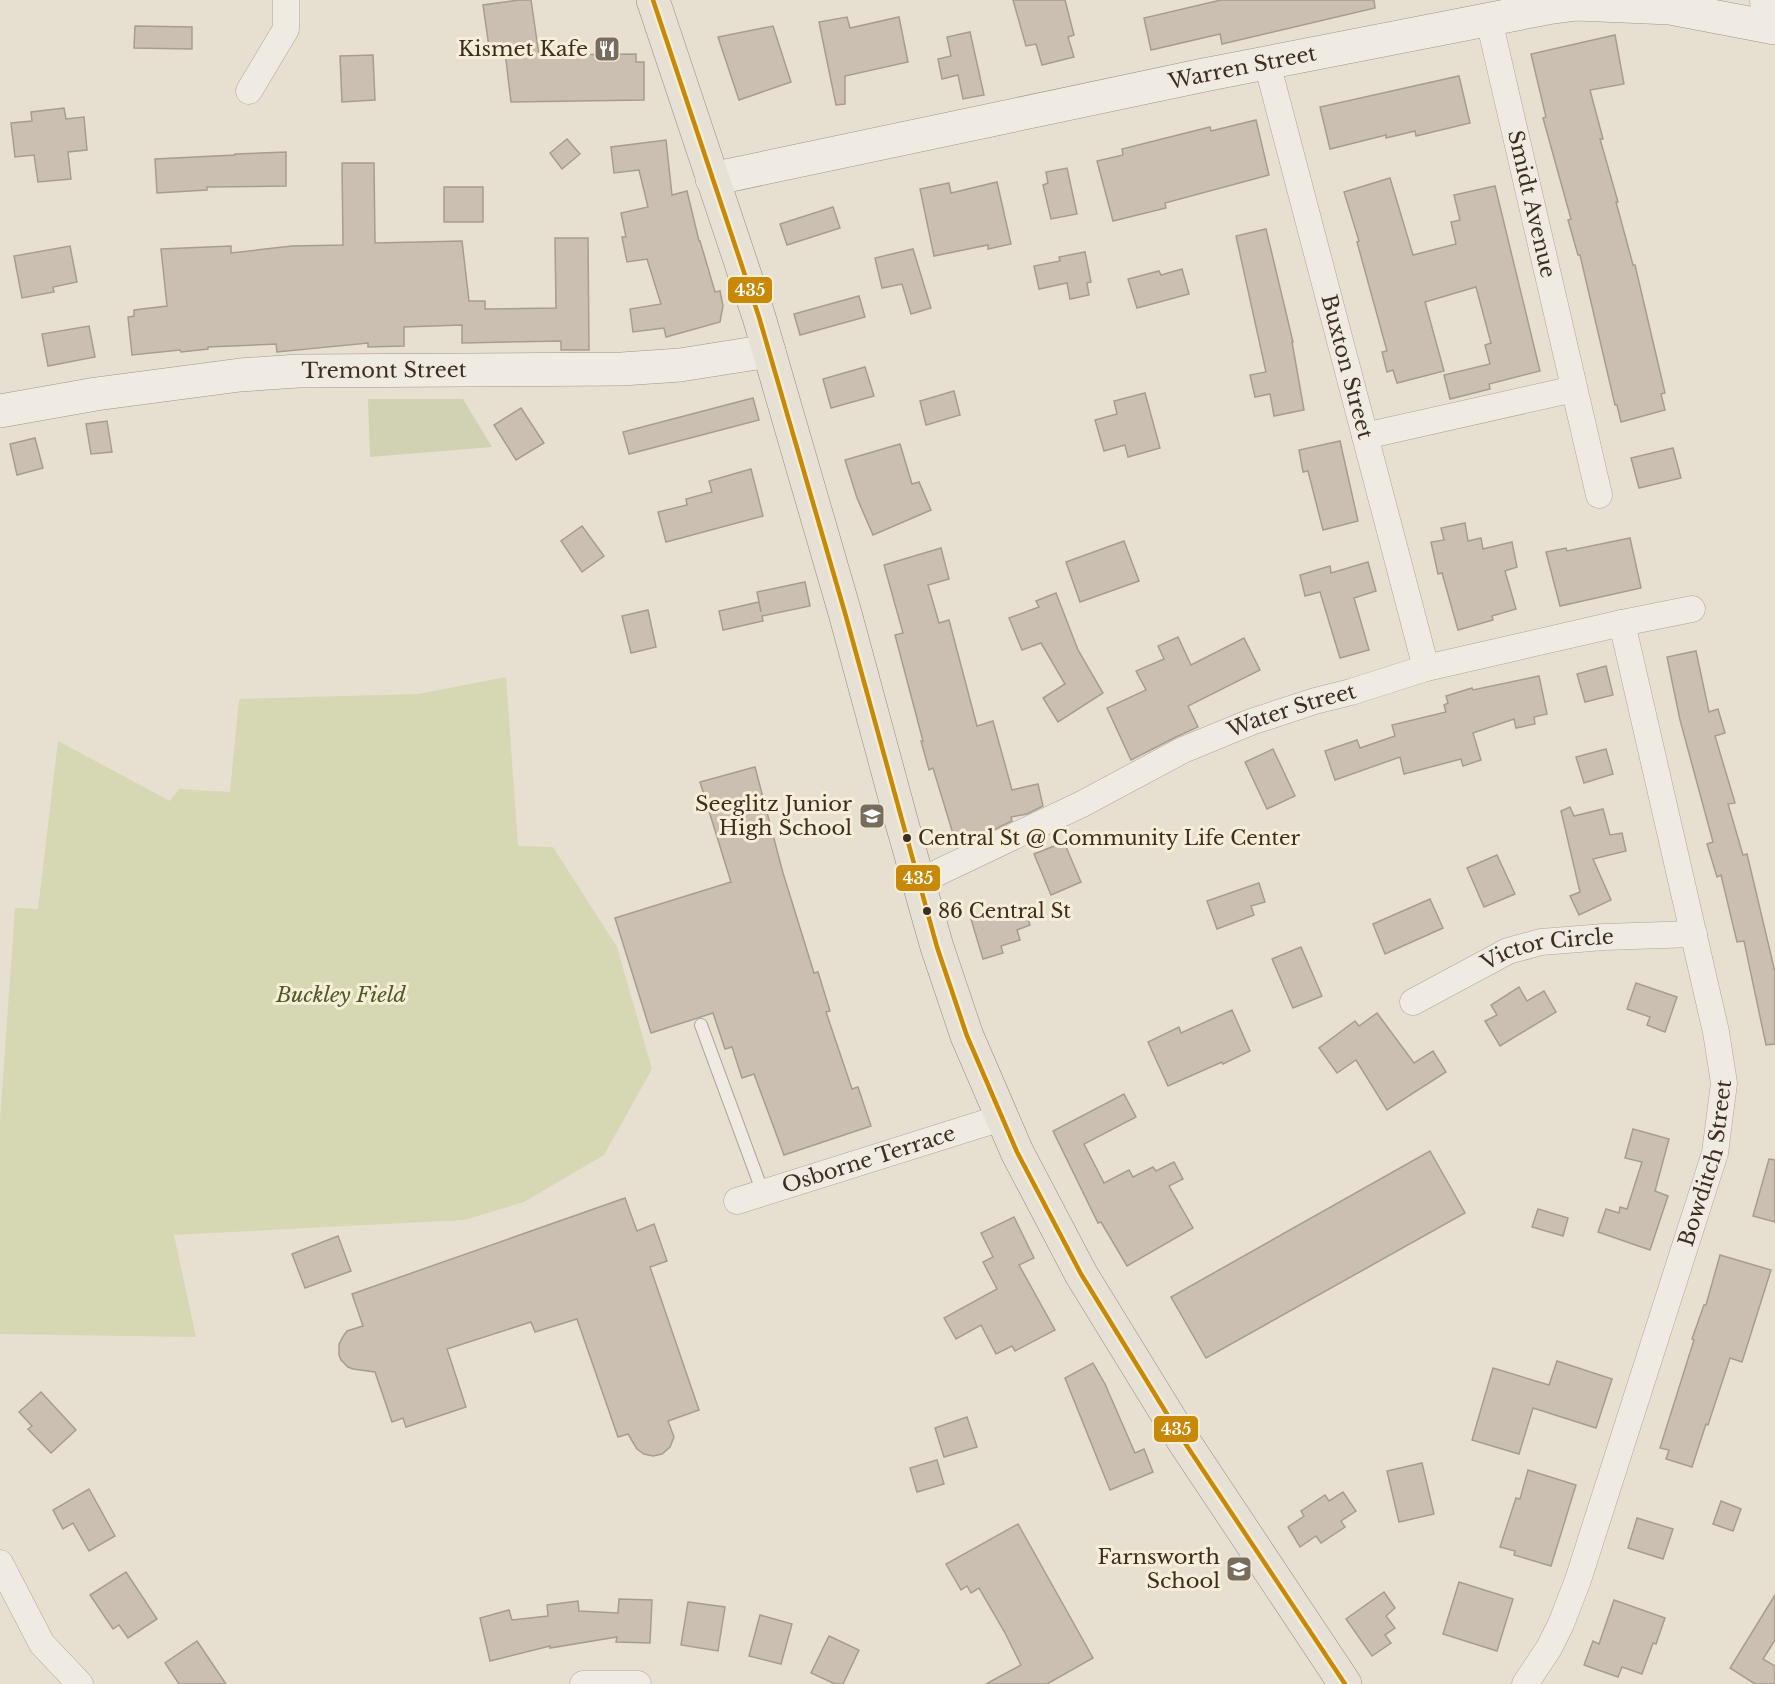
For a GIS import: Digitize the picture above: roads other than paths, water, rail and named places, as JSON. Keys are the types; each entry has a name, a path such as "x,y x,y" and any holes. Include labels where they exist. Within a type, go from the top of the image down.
{"main road":[{"path":"653,0 759,317 845,613 918,882 959,1017 1001,1118 1081,1274 1222,1500 1345,1684"}],"street":[{"path":"249,91 286,29 286,0"},
{"name":"Warren Street","path":"712,179 1267,63 1546,8 1577,4 1608,4 1768,18"},
{"name":"Smidt Avenue","path":"1489,20 1599,495"},
{"name":"Buxton Street","path":"1267,63 1426,668"},
{"name":"Tremont Street","path":"0,411 96,394 240,375 298,371 621,369 681,365 769,351"},
{"path":"1365,436 1574,389"},
{"name":"Water Street","path":"918,882 1082,804 1183,750 1251,722 1426,668 1692,609"},
{"name":"Bowditch Street","path":"1525,1684 1549,1648 1578,1580 1715,1153 1724,1083 1716,1032 1622,623"},
{"name":"Victor Circle","path":"1413,1002 1508,951 1541,942 1604,936 1694,934"},
{"name":"Osborne Terrace","path":"737,1201 1001,1118"},
{"path":"0,1563 42,1644 80,1684"},
{"path":"583,1684 638,1684"}],"lane":[{"path":"701,1024 763,1193"}],"place":[{"name":"Kismet Kafe","path":"607,49"},
{"name":"Seeglitz Junior High School","path":"872,816"},
{"name":"Central St @ Community Life Center","path":"907,838"},
{"name":"86 Central St","path":"927,911"},
{"name":"Farnsworth School","path":"1239,1569"}],"park label":[{"name":"Buckley Field","path":"341,995"}]}
